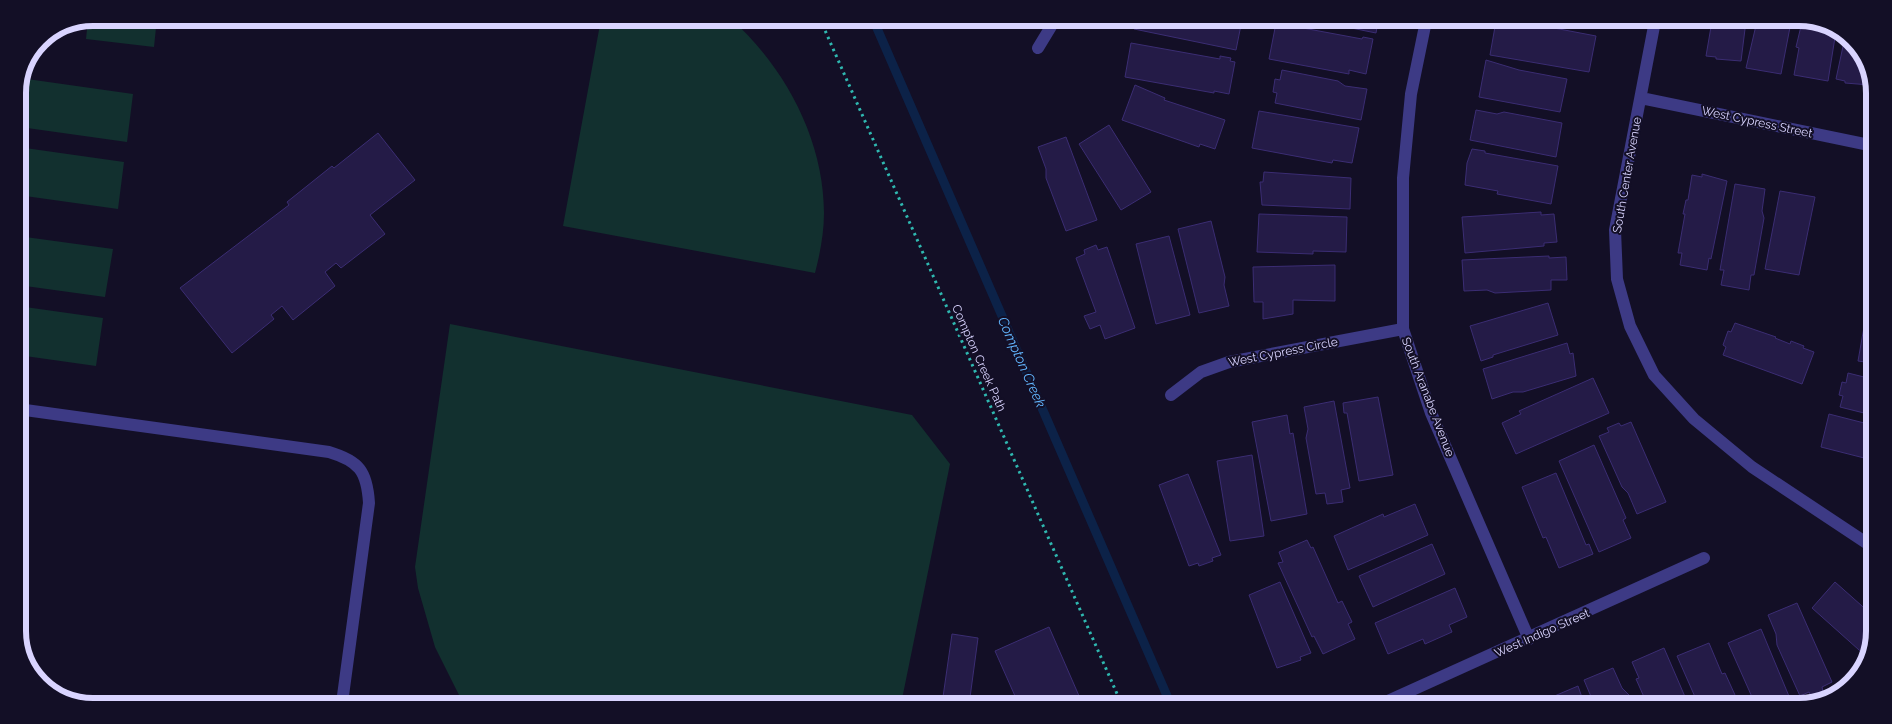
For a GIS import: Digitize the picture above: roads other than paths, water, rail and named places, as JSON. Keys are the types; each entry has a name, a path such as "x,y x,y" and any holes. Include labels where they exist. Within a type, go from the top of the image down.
{"street":[{"path":"1038,48 1051,26"},
{"name":"South Aranabe Avenue","path":"1425,26 1412,94 1403,178 1403,330 1431,413 1529,639"},
{"name":"South Center Avenue","path":"1654,26 1616,230 1617,279 1630,326 1654,375 1694,419 1752,467 1866,543"},
{"name":"West Cypress Street","path":"1641,98 1866,144"},
{"name":"West Cypress Circle","path":"1171,394 1201,372 1229,362 1403,330"},
{"path":"26,410 329,452 349,458 360,470 368,485 369,503 343,698"},
{"name":"West Indigo Street","path":"1397,698 1704,558"}],"waterway":[{"name":"Compton Creek","path":"876,26 1168,698"}]}
